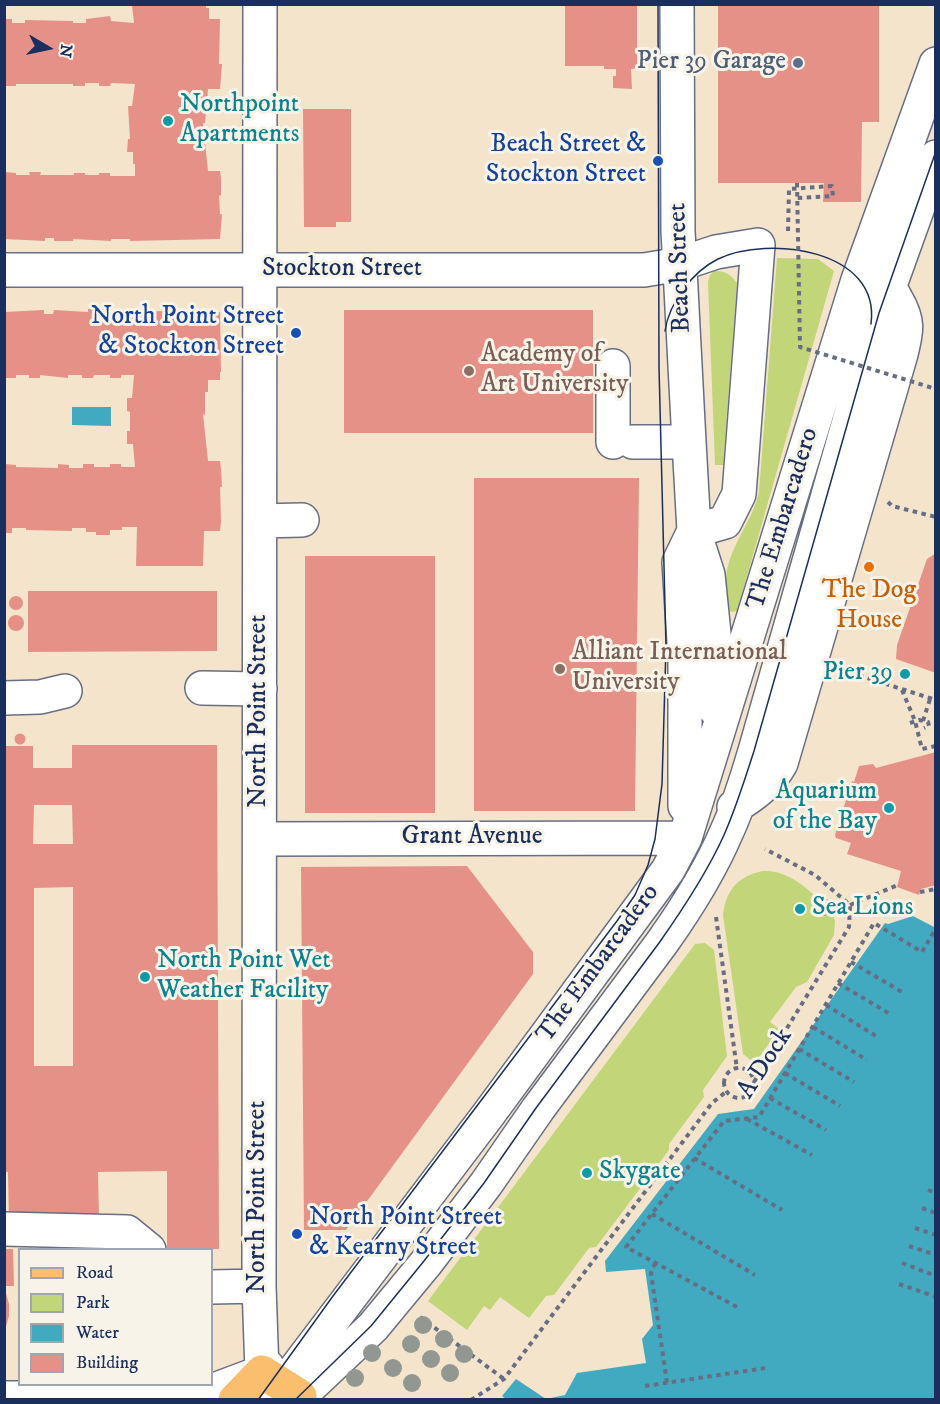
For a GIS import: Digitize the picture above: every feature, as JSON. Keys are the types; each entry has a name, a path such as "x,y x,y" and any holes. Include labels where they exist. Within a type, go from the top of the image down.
{"main road":[{"name":"The Embarcadero","path":"235,1400 286,1392"}],"street":[{"name":"North Point Street","path":"260,4 259,1286 286,1392"},
{"name":"Beach Street","path":"677,4 680,264 694,531"},
{"name":"The Embarcadero","path":"286,1392 345,1305 668,870 685,838 862,269 936,64"},
{"path":"4,1398 193,1398 286,1392 373,1327 426,1263 486,1184 538,1109 679,919 715,856 738,805 889,286 936,157"},
{"name":"Stockton Street","path":"4,270 644,270 680,264 716,252 758,245 739,494 725,522 694,531"},
{"path":"862,269 889,286"},
{"path":"614,366 623,442 689,442"},
{"path":"260,521 302,520"},
{"path":"694,531 708,575 714,634 716,688 714,744"},
{"path":"685,838 685,658 679,562 694,531"},
{"path":"202,688 260,688"},
{"path":"4,698 40,697 65,691"},
{"path":"685,838 738,805"},
{"name":"Grant Avenue","path":"260,839 685,838"},
{"path":"4,1229 127,1232 147,1248"},
{"path":"213,1287 259,1286"},
{"name":"The Embarcadero","path":"286,1392 318,1317 345,1305"}],"path":[{"path":"797,183 800,347 936,389"},
{"path":"788,231 789,189 832,186 833,196 797,198"},
{"path":"842,670 933,699 923,721"},
{"path":"902,689 922,749 936,746"},
{"path":"912,722 928,722 929,726 924,728"},
{"path":"765,849 815,874 850,904"},
{"path":"850,904 898,885"},
{"path":"920,892 936,889"},
{"path":"754,1082 753,1077 746,1070 737,1069 732,1070 726,1077 725,1086 734,1097 744,1097 752,1091 754,1082 849,927 850,904"},
{"path":"716,916 737,1069"},
{"name":"A Dock","path":"736,1307 626,1247 724,1120 759,1117 874,923 922,952 936,928"},
{"path":"851,962 902,992"},
{"path":"838,983 890,1014"},
{"path":"826,1005 879,1038"},
{"path":"813,1027 867,1060"},
{"path":"799,1049 854,1082"},
{"path":"785,1073 840,1106"},
{"path":"471,1400 504,1379 712,1102 727,1091"},
{"path":"770,1098 826,1130"},
{"path":"747,1118 812,1155"},
{"path":"694,1158 782,1210"},
{"path":"928,1190 936,1193"},
{"path":"922,1208 936,1213"},
{"path":"652,1214 755,1275"},
{"path":"915,1228 936,1235"},
{"path":"909,1246 936,1255"},
{"path":"655,1263 651,1273 667,1383"},
{"path":"902,1263 936,1276"},
{"path":"899,1284 936,1297"},
{"path":"414,1312 504,1379"},
{"path":"645,1386 766,1368"}],"green space":[{"path":"777,258 818,259 834,271 737,611 731,612 726,608 727,571 731,556 753,511 759,492"},
{"path":"714,271 727,274 737,283 723,465 715,465 708,282"},
{"path":"763,871 783,874 802,885 833,914 835,921 834,935 807,982 796,987 770,1022 779,1029 755,1063 743,1054 723,915 730,891 747,876"},
{"path":"705,943 714,950 727,1056 703,1090 704,1097 669,1144 669,1150 596,1247 589,1248 554,1295 546,1296 529,1318 500,1297 490,1310 484,1306 467,1330 428,1301 695,944"}],"water":[{"path":"72,407 111,407 111,426 72,425"},
{"path":"913,916 936,928 935,1399 507,1400 502,1396 516,1379 546,1399 565,1395 577,1373 646,1363 642,1339 653,1325 645,1269 606,1272 605,1261 718,1114 754,1109 885,923"}],"building":[{"path":"637,4 637,68 631,69 632,89 613,88 613,76 616,76 616,69 604,69 604,66 565,66 565,5"},
{"name":"Pier 39 Garage","path":"718,4 879,4 879,122 862,122 861,202 823,202 824,183 718,183"},
{"name":"Northpoint Apartments","path":"132,5 206,5 206,8 209,8 209,19 220,19 219,64 222,64 220,89 208,89 205,123 203,123 208,171 220,171 221,195 219,196 220,214 222,214 220,239 54,241 54,238 45,238 45,241 4,239 4,172 16,173 16,175 41,172 40,175 110,173 110,176 135,176 133,152 127,152 128,139 130,139 128,106 132,106 135,84 111,83 110,86 99,86 99,83 85,83 85,86 73,86 73,84 16,84 16,86 4,86 4,19 12,19 12,23 25,23 25,20 86,23 86,19 110,16 111,21 134,23"},
{"path":"303,109 351,109 351,222 336,222 336,227 304,227"},
{"path":"88,309 111,309 110,312 177,310 220,312 220,380 208,380 208,392 205,392 205,415 203,414 208,461 220,461 221,522 220,531 204,531 203,566 136,566 137,527 110,530 110,535 96,535 96,532 86,532 86,528 72,528 72,531 12,528 12,533 4,533 4,464 16,465 16,467 58,468 58,464 69,465 69,468 83,468 83,464 94,464 94,467 121,464 121,467 135,467 133,444 127,444 130,412 127,411 127,398 132,398 134,375 110,378 110,375 94,375 93,378 82,378 82,375 68,375 68,378 40,375 40,378 29,378 29,375 16,375 16,378 4,378 4,312 44,310 44,314 53,314 54,310 88,312"},
{"name":"Academy of Art University","path":"344,310 593,310 593,433 344,433"},
{"path":"474,478 639,478 635,811 474,811"},
{"path":"936,553 936,673 896,659 897,645 927,559"},
{"path":"305,556 435,556 435,813 305,813"},
{"path":"28,591 217,591 217,651 28,652"},
{"path":"13,596 19,596 23,603 19,610 13,610 9,606 9,600"},
{"path":"16,615 24,623 16,631 8,623"},
{"path":"20,733 26,739 20,745 14,739"},
{"name":"North Point Wet Weather Facility","path":"72,745 217,745 219,1249 167,1248 167,1171 98,1172 99,1218 9,1219 8,1172 4,1172 4,746 33,746 33,768 72,768","holes":["34,805 72,805 73,844 33,844","73,887 73,1066 34,1066 34,888"]},
{"name":"Aquarium of the Bay","path":"936,752 936,885 921,889 919,895 897,887 901,871 847,854 851,843 836,838 835,835 859,766 873,764 876,768"},
{"path":"467,866 533,952 533,974 346,1230 304,1230 301,867"},
{"path":"4,1249 13,1249 14,1286 4,1286"},
{"path":"5,1290 9,1304 9,1316 5,1330"}],"tram line":[{"path":"258,1400 333,1296 617,921 635,895 648,865 655,839 662,784 666,646 659,367 658,4"},
{"path":"295,1400 371,1326 424,1261 484,1183 536,1108 668,930 710,863 724,835 754,751 879,313 936,151"},
{"path":"665,331 667,320 677,299 699,272 718,259 739,252 764,248 791,249 817,254 840,264 858,279 869,299 871,324"}],"place":[{"name":"Pier 39 Garage","path":"798,63"},
{"name":"Northpoint Apartments","path":"168,121"},
{"name":"Beach Street & Stockton Street","path":"658,161"},
{"name":"North Point Street & Stockton Street","path":"296,333"},
{"name":"Academy of Art University","path":"469,371"},
{"name":"The Dog House","path":"869,567"},
{"name":"Alliant International University","path":"560,669"},
{"name":"Pier 39","path":"905,674"},
{"name":"Aquarium of the Bay","path":"889,808"},
{"name":"Sea Lions","path":"800,909"},
{"name":"North Point Wet Weather Facility","path":"145,977"},
{"name":"Skygate","path":"587,1173"},
{"name":"North Point Street & Kearny Street","path":"297,1234"}]}
